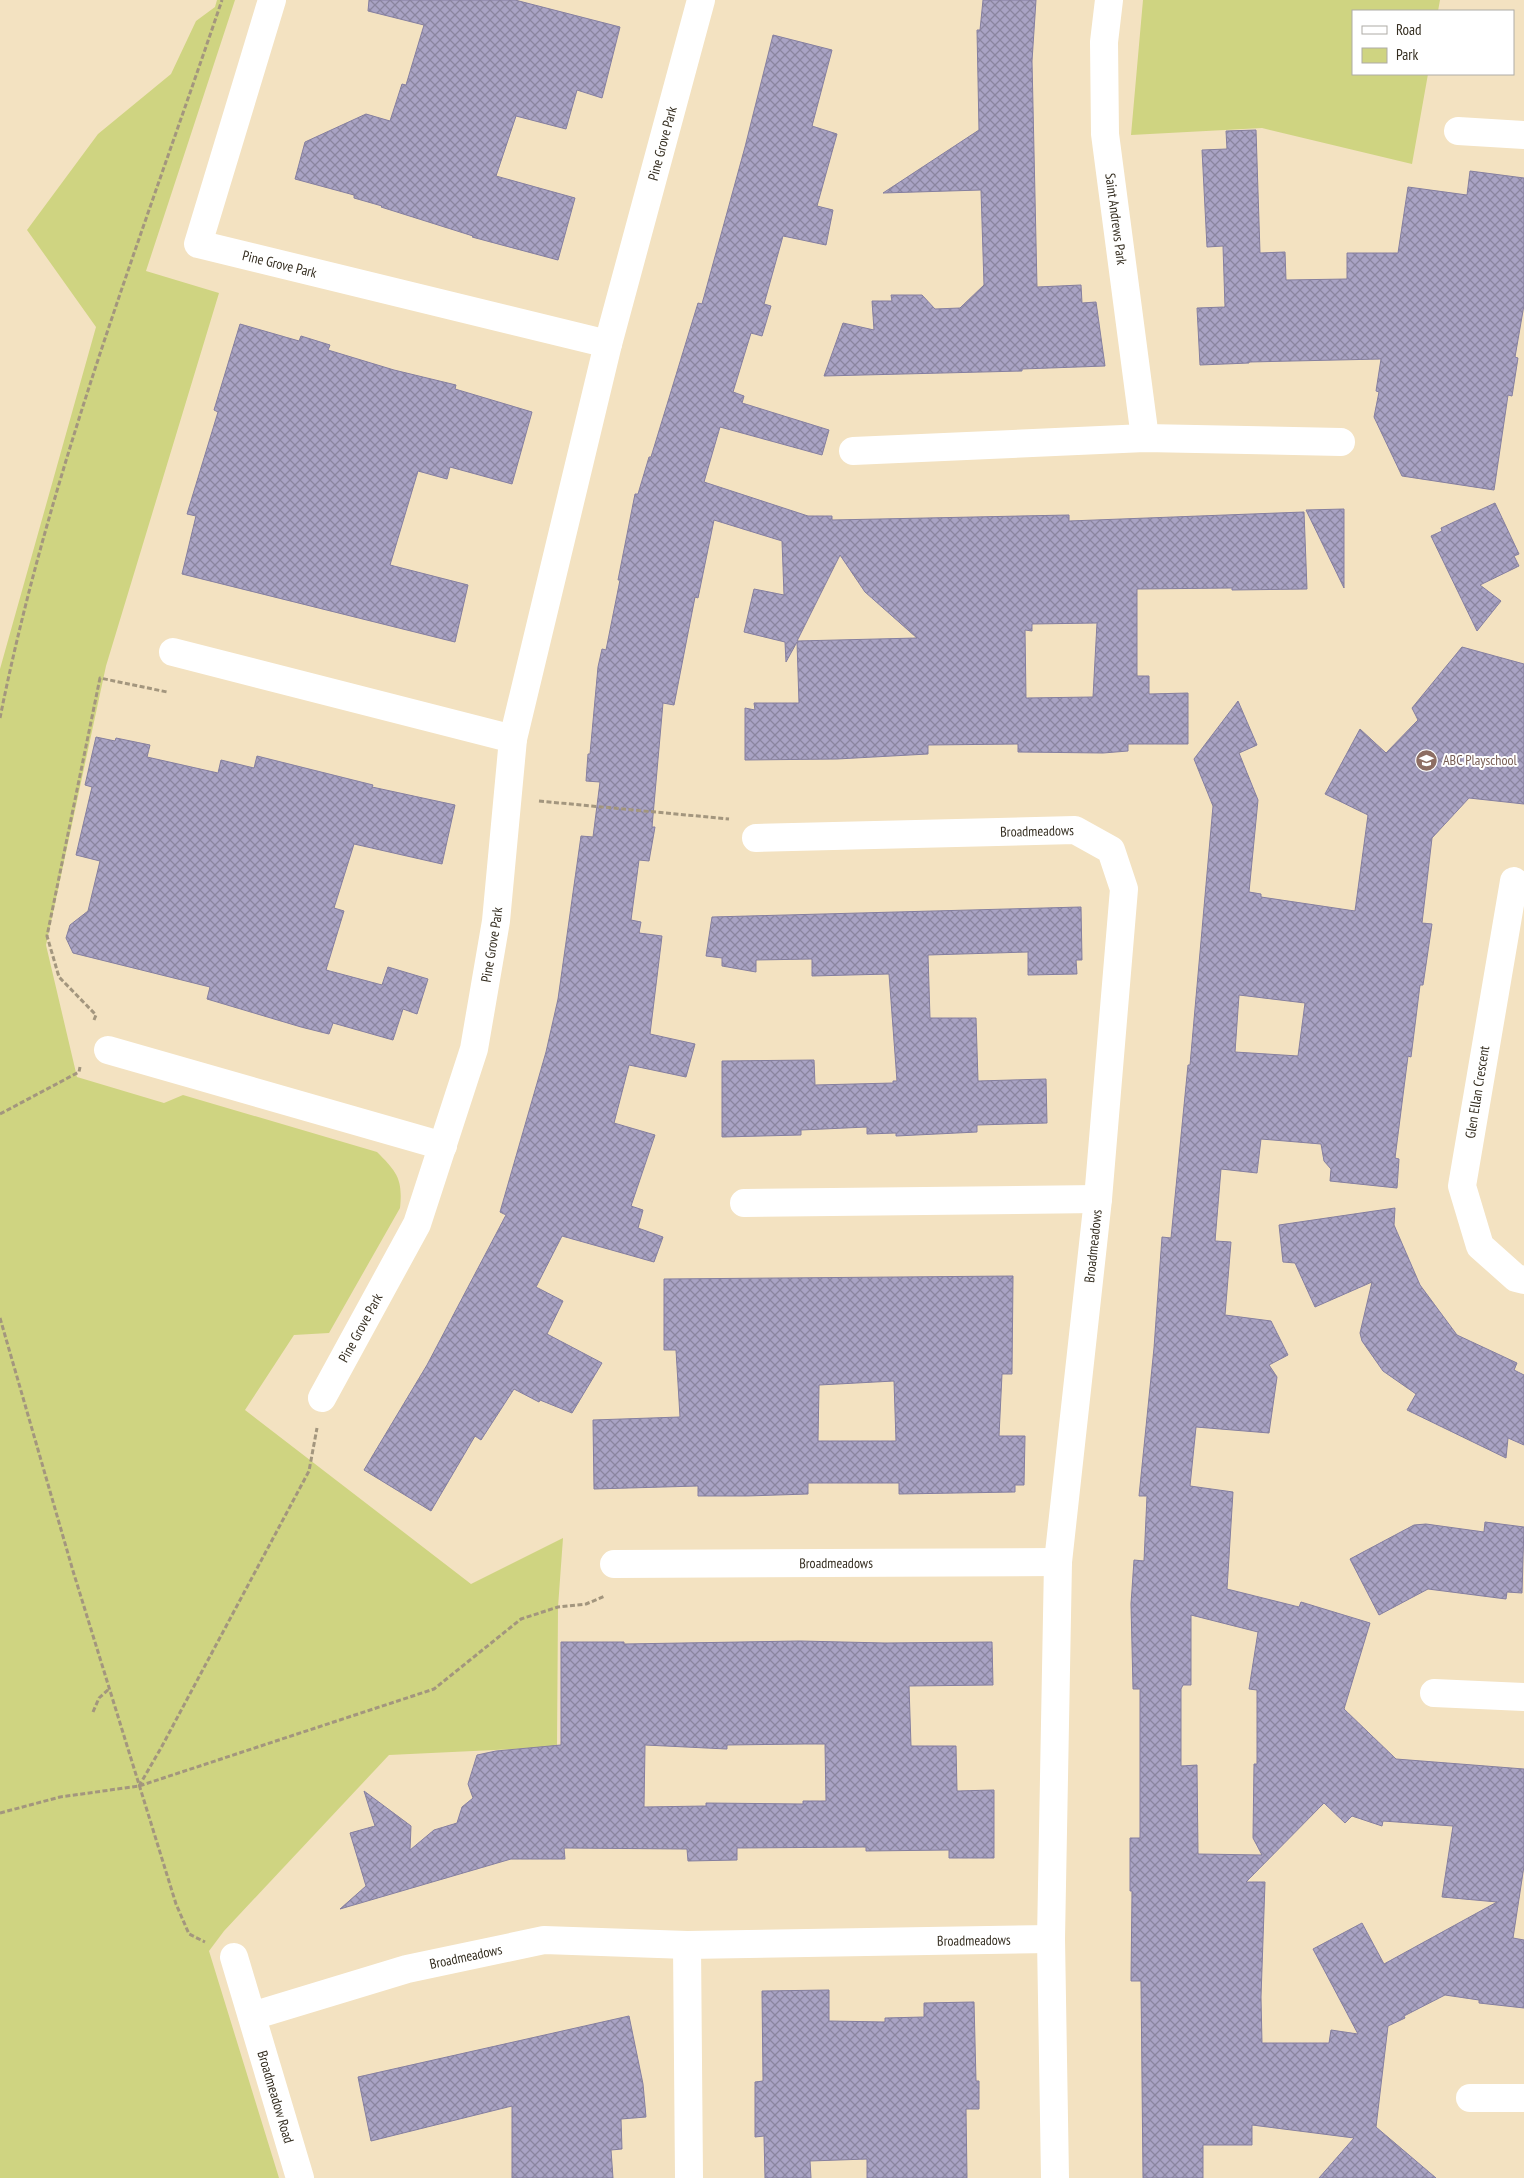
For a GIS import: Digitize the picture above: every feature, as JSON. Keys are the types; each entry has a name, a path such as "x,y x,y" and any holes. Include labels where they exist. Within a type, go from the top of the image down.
{"street":[{"name":"Pine Grove Park","path":"272,0 198,244 608,344"},
{"name":"Pine Grove Park","path":"322,1398 417,1224 474,1049 496,921 512,739 608,344 701,0"},
{"name":"Saint Andrews Park","path":"1109,0 1104,42 1105,134 1145,438"},
{"path":"1458,130 1524,135"},
{"path":"853,451 1145,438 1341,442"},
{"path":"173,652 512,739"},
{"name":"Broadmeadows","path":"756,838 1075,830 1111,850 1124,889 1098,1199 1058,1562 1051,1939 1055,2178"},
{"name":"Glen Ellan Crescent","path":"1514,881 1462,1186 1480,1246 1516,1278 1524,1280"},
{"path":"108,1050 443,1146"},
{"name":"Broadmeadows","path":"744,1204 1098,1199"},
{"name":"Broadmeadows","path":"614,1564 1058,1562"},
{"path":"1434,1693 1524,1697"},
{"name":"Broadmeadows","path":"252,2016 407,1969 544,1940 687,1945 1051,1939"},
{"path":"687,1945 689,2178"},
{"name":"Broadmeadow Road","path":"234,1957 300,2178"},
{"path":"1470,2098 1524,2098"}],"path":[{"path":"0,718 16,638 77,423 222,0"},
{"path":"93,1024 96,1015 59,977 47,936 100,678 167,692"},
{"path":"507,798 742,820 756,838"},
{"path":"0,1114 79,1072 82,1062"},
{"path":"0,1318 73,1570 176,1904 189,1934 234,1957"},
{"path":"139,1786 309,1471 322,1398"},
{"path":"0,1812 60,1796 139,1786 434,1689 521,1619 558,1607 586,1604 611,1593 614,1564"},
{"path":"93,1712 99,1698 110,1688"}],"green space":[{"path":"217,0 235,0 146,271 219,293 106,666 46,945 77,1077 164,1103 183,1095 377,1152 394,1171 399,1183 400,1208 329,1333 294,1335 245,1410 471,1584 563,1538 558,1607 557,1747 389,1755 224,1931 209,1951 279,2178 0,2178 0,669 96,327 27,230 98,134 171,74 196,21 215,7"},
{"path":"1143,0 1440,0 1438,10 1352,10 1352,75 1428,75 1412,164 1262,128 1131,135"}],"building":[{"path":"369,0 515,0 620,27 602,98 577,90 566,129 516,116 496,176 575,198 558,260 472,237 354,198 354,195 295,179 305,142 366,114 390,121 402,84 406,85 424,25 368,11"},
{"path":"983,0 1036,0 1032,61 1037,287 1081,285 1082,303 1096,302 1105,366 1022,369 1022,371 824,376 843,323 874,330 872,301 892,301 891,295 922,295 935,309 960,308 984,285 981,190 883,193 979,130 977,30 980,30"},
{"path":"773,35 832,50 812,126 837,134 817,206 833,210 826,245 783,236 764,304 771,306 762,336 751,333 733,392 744,396 742,403 829,430 822,455 720,427 704,482 808,516 832,516 832,520 1069,515 1069,521 1304,512 1307,589 1137,589 1137,676 1149,676 1149,694 1188,693 1188,744 1128,744 1128,751 1103,753 1018,752 1018,744 928,745 928,754 837,759 745,760 745,708 755,710 754,703 799,703 797,642 786,662 785,642 744,632 754,589 784,595 782,541 714,520 698,598 695,597 674,705 663,703 652,827 655,827 649,861 639,860 631,920 641,922 639,933 662,936 650,1034 695,1044 686,1077 629,1065 614,1123 655,1135 631,1206 643,1210 638,1228 663,1237 654,1262 562,1236 536,1287 563,1301 547,1334 602,1363 572,1413 540,1400 539,1402 514,1389 481,1440 475,1436 431,1511 364,1470 427,1365 506,1215 500,1212 546,1052 558,999 581,836 593,837 600,782 586,781 598,667 602,649 606,650 635,494 638,494 649,457 651,457 698,303 702,304 745,147","holes":["840,555 865,592 917,638 797,641","1097,623 1093,697 1026,698 1025,630 1032,631 1032,624"]},
{"path":"1256,130 1260,253 1285,252 1286,280 1347,279 1347,253 1398,253 1408,187 1467,195 1470,171 1524,178 1524,305 1515,357 1518,358 1512,396 1508,395 1494,490 1402,476 1374,417 1379,392 1376,391 1381,359 1200,365 1197,308 1225,307 1223,246 1207,247 1202,150 1227,149 1226,131"},
{"path":"240,324 299,341 301,336 330,345 328,350 394,370 456,385 455,389 532,412 512,484 450,467 447,479 418,471 390,565 468,585 455,642 182,574 196,516 187,514 218,412 214,410"},
{"path":"1495,503 1519,554 1514,556 1519,566 1480,585 1501,601 1477,631 1431,536 1442,531 1441,528"},
{"path":"1344,509 1344,588 1306,510"},
{"path":"1462,647 1524,664 1524,804 1469,798 1432,838 1422,923 1432,924 1423,985 1420,985 1411,1057 1408,1056 1395,1158 1399,1159 1397,1188 1330,1181 1331,1169 1324,1161 1321,1144 1261,1139 1257,1173 1221,1169 1215,1241 1231,1242 1225,1315 1271,1321 1288,1355 1269,1365 1277,1377 1269,1433 1196,1427 1190,1486 1233,1492 1227,1589 1299,1607 1301,1602 1370,1623 1344,1709 1396,1759 1524,1769 1524,1866 1513,1938 1524,1940 1524,2008 1479,2003 1479,2000 1445,1995 1388,2026 1376,2127 1436,2178 1319,2178 1354,2138 1252,2125 1252,2145 1203,2145 1203,2178 1143,2178 1141,1981 1131,1981 1132,1891 1130,1891 1130,1838 1140,1838 1140,1689 1133,1689 1131,1604 1134,1560 1144,1561 1147,1496 1139,1496 1154,1348 1162,1237 1171,1238 1188,1065 1190,1065 1213,806 1194,759 1238,701 1257,745 1239,753 1258,800 1249,892 1261,894 1261,897 1355,911 1368,815 1325,794 1360,729 1386,753 1418,720 1412,708","holes":["1239,995 1305,1003 1298,1056 1235,1052","1191,1615 1258,1632 1249,1689 1257,1690 1257,1764 1254,1764 1253,1838 1262,1855 1198,1854 1197,1765 1181,1766 1181,1689 1183,1685 1191,1685","1324,1803 1345,1823 1352,1816 1382,1826 1383,1821 1453,1826 1442,1897 1497,1902 1384,1964 1362,1923 1313,1949 1358,2034 1331,2030 1329,2043 1262,2043 1261,1997 1265,1882 1246,1882"]},
{"path":"96,737 115,741 116,738 150,745 147,757 218,773 221,760 254,768 257,756 373,785 372,787 455,805 442,864 354,844 334,908 344,911 326,970 382,985 388,967 428,979 417,1014 403,1009 393,1040 333,1023 329,1034 301,1027 207,999 210,987 73,953 66,938 70,925 88,911 100,861 76,855 92,787 85,785"},
{"path":"1081,907 1082,960 1076,960 1077,974 1028,975 1028,952 928,955 930,1018 976,1018 978,1081 1046,1079 1047,1123 977,1125 977,1132 896,1136 896,1133 867,1134 867,1127 801,1130 801,1135 722,1137 722,1061 814,1060 815,1085 893,1083 893,1081 897,1081 889,974 812,976 812,959 756,960 756,972 722,966 722,958 706,956 712,917"},
{"path":"1395,1208 1394,1225 1420,1285 1457,1335 1517,1363 1514,1370 1524,1375 1524,1445 1508,1438 1506,1458 1407,1410 1416,1394 1383,1371 1362,1341 1360,1333 1372,1282 1315,1307 1295,1263 1283,1262 1279,1225"},
{"path":"1013,1276 1012,1374 1002,1374 999,1436 1025,1436 1024,1485 1015,1485 1015,1492 899,1494 899,1483 808,1483 808,1494 747,1496 698,1496 698,1486 594,1489 593,1420 680,1417 676,1350 664,1350 664,1279","holes":["894,1381 896,1441 818,1441 819,1385"]},
{"path":"1485,1522 1524,1527 1522,1593 1507,1592 1506,1599 1428,1589 1379,1615 1350,1559 1414,1525 1426,1524 1484,1532"},
{"path":"800,1641 885,1643 992,1642 993,1685 909,1686 911,1746 956,1746 957,1791 994,1790 994,1858 949,1858 949,1850 866,1851 866,1847 737,1848 737,1860 688,1861 687,1849 564,1848 565,1859 511,1859 340,1909 366,1886 350,1833 375,1826 364,1791 411,1826 410,1850 434,1830 457,1823 462,1807 473,1798 468,1784 477,1755 496,1751 561,1745 561,1642 624,1642 624,1644","holes":["825,1744 826,1801 803,1801 803,1804 706,1803 706,1806 644,1807 645,1745 727,1749 727,1745"]},
{"path":"829,1990 829,2021 885,2022 885,2018 924,2017 924,2003 974,2002 976,2081 979,2081 979,2109 966,2109 967,2178 867,2178 867,2159 810,2161 811,2178 765,2178 764,2136 755,2137 755,2082 763,2081 762,1991"},
{"path":"629,2016 643,2084 646,2117 621,2119 622,2149 611,2150 613,2178 512,2178 512,2106 371,2141 358,2077"}],"place":[{"name":"ABC Playschool","path":"1427,760"}]}
